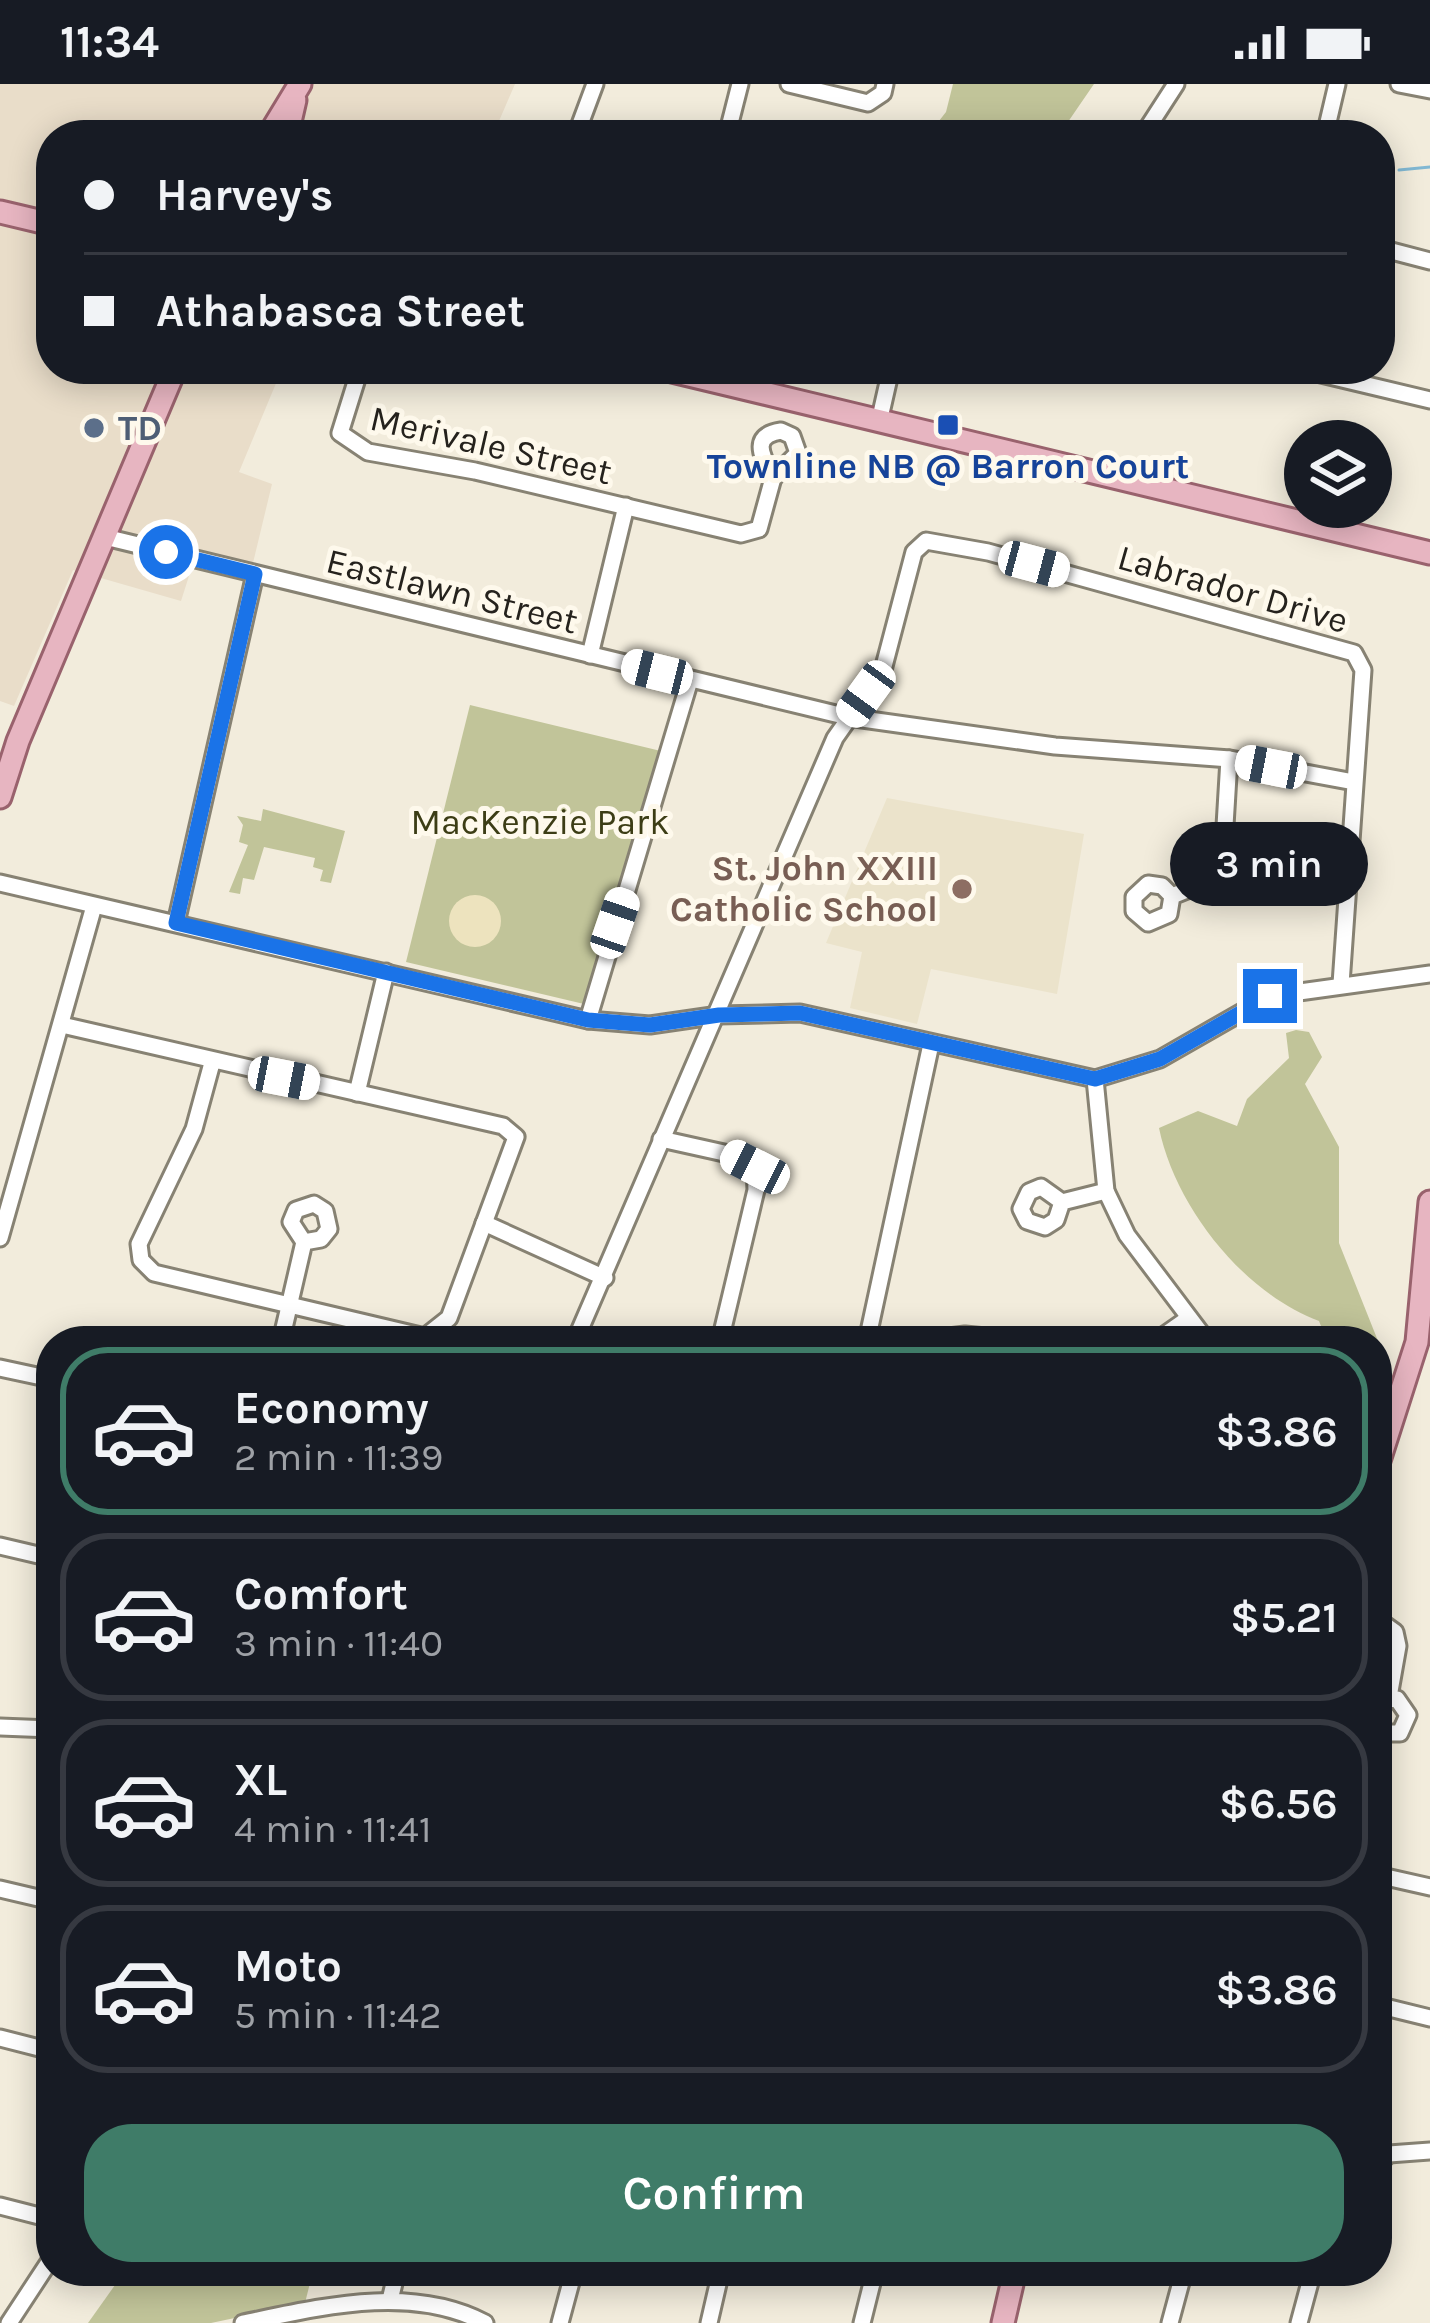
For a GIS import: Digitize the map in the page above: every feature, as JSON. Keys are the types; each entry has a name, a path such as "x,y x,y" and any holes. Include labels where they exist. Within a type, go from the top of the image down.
{"main road":[{"path":"278,120 298,89"},
{"path":"291,120 298,89"},
{"path":"0,212 36,220"},
{"path":"0,796 18,741 169,384"},
{"path":"725,384 1430,553"},
{"path":"0,764 18,741"},
{"path":"1392,1420 1417,1342 1430,1202"},
{"path":"1003,2323 1012,2286"}],"street":[{"path":"582,120 596,84"},
{"path":"731,120 740,84"},
{"path":"789,84 868,103 883,93 885,84"},
{"path":"1153,120 1176,84"},
{"path":"1329,120 1337,84"},
{"path":"1399,84 1430,90"},
{"path":"1395,252 1430,260"},
{"name":"Merivale Street","path":"354,384 339,424 344,440 368,452 751,534 764,519 773,478"},
{"path":"879,422 888,384"},
{"path":"1363,384 1430,400"},
{"path":"590,655 626,506"},
{"name":"Eastlawn Street","path":"104,537 848,717 1055,746 1229,759 1354,782"},
{"name":"Labrador Drive","path":"582,1326 848,717 883,670 914,552 926,541 988,552 1354,653 1363,670 1341,984"},
{"path":"176,923 255,574"},
{"path":"588,1020 690,680"},
{"path":"1172,896 1222,876 1229,759"},
{"path":"0,883 588,1020 650,1025 719,1015 800,1013 1095,1079 1160,1059 1270,996 1430,974"},
{"path":"0,1238 8,1185 62,1025 94,906"},
{"path":"357,1093 386,972"},
{"path":"62,1025 502,1126 517,1137 449,1318 439,1326"},
{"path":"869,1326 931,1044"},
{"path":"212,1063 194,1129 140,1244 141,1261 154,1274 372,1326"},
{"path":"1095,1079 1106,1191 1127,1235 1193,1326"},
{"path":"661,1139 733,1155 755,1167 756,1190 724,1326"},
{"path":"1062,1202 1106,1191"},
{"path":"484,1223 605,1278"},
{"path":"284,1326 304,1242"},
{"path":"1176,1326 1186,1319"},
{"path":"0,1368 36,1376"},
{"path":"0,1546 36,1554"},
{"path":"1392,1630 1398,1646 1392,1667"},
{"path":"1392,1701 1403,1703 1408,1722 1392,1736"},
{"path":"0,1727 36,1728"},
{"path":"1392,1878 1430,1887"},
{"path":"0,1889 36,1897"},
{"path":"1392,2009 1430,2018"},
{"path":"0,2038 36,2047"},
{"path":"1392,2154 1430,2151"},
{"path":"0,2206 36,2215"},
{"path":"9,2323 36,2282"},
{"path":"390,2300 393,2286"},
{"path":"560,2323 570,2286"},
{"path":"709,2323 718,2286"},
{"path":"862,2323 871,2286"},
{"path":"1170,2323 1180,2286"},
{"path":"1299,2323 1309,2286"},
{"path":"243,2323 390,2300 428,2303 485,2323"}],"shaded area":[{"path":"0,84 515,84 499,120 36,120 36,384 276,384 239,472 272,484 252,567 196,554 181,601 73,570 14,706 0,701"},
{"name":"St. John XXIII Catholic School","path":"887,798 1084,834 1057,994 931,969 917,1024 850,1008 862,952 826,943"}],"green space":[{"path":"953,84 1094,84 1069,120 940,120"},
{"name":"MacKenzie Park","path":"470,705 665,752 584,1004 406,962"},
{"path":"263,809 345,831 331,883 320,881 323,870 313,867 315,858 264,847 254,880 243,878 240,894 229,892 248,845 239,842 243,825 237,816 261,821"},
{"path":"1309,1032 1322,1057 1305,1084 1339,1147 1339,1243 1372,1326 1321,1326 1264,1290 1239,1268 1197,1216 1167,1158 1159,1128 1198,1111 1237,1126 1247,1099 1289,1058 1286,1033"},
{"path":"114,2286 309,2286 305,2303 211,2323 88,2323"}],"sand":[{"path":"475,895 493,903 501,921 493,939 475,947 457,939 449,921 457,903"}],"waterway":[{"path":"1399,170 1430,167"}],"place":[{"name":"Townline NB @ Barron Court","path":"948,425"},
{"name":"TD","path":"94,428"},
{"name":"St. John XXIII Catholic School","path":"962,889"}],"route":[{"path":"166,552 255,574 176,923 588,1020 650,1025 719,1015 800,1013 1095,1079 1160,1059 1270,996"}]}
